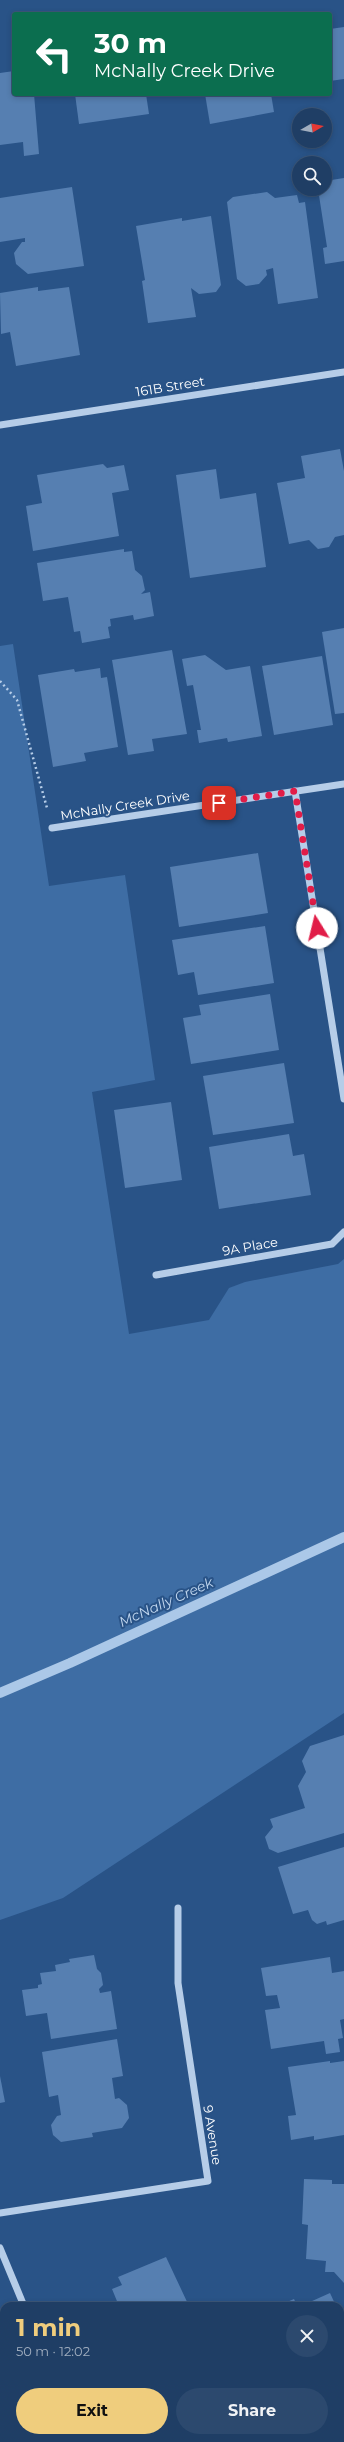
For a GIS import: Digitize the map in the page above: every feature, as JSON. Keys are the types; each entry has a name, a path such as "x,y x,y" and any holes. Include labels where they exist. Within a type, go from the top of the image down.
{"street":[{"name":"161B Street","path":"0,425 344,372"},
{"name":"McNally Creek Drive","path":"52,828 344,784"},
{"path":"295,791 344,1099"},
{"name":"9A Place","path":"156,1275 332,1244 344,1232"},
{"name":"9 Avenue","path":"0,2213 208,2181 178,1983 178,1908"},
{"path":"0,2248 22,2302"}],"path":[{"path":"0,681 18,700 52,828"}],"shaded area":[{"path":"13,644 49,886 125,875 155,1080 92,1092 129,1334 209,1320 229,1288 245,1282 338,1264 344,1259 344,1713 63,1898 0,1920 0,646"}],"building":[{"path":"344,27 344,79 332,81 332,29"},
{"path":"12,71 12,96 34,96 39,154 24,156 23,142 0,145 0,73"},
{"path":"75,96 146,96 149,114 79,124"},
{"path":"205,96 271,96 274,112 210,124"},
{"path":"344,178 344,261 325,264 323,248 327,247 319,196 332,196 332,180"},
{"path":"72,187 84,266 28,274 16,264 14,253 22,242 25,242 25,238 0,242 0,198"},
{"path":"267,192 275,198 297,196 299,203 305,202 318,298 278,304 273,268 266,270 267,275 259,284 246,286 237,279 227,202 233,197"},
{"path":"211,216 221,285 216,292 199,294 191,288 196,317 148,323 142,281 145,280 136,226 182,218 182,221"},
{"path":"38,287 38,291 69,287 80,355 16,366 10,332 1,334 0,293"},
{"path":"340,449 344,471 344,535 335,537 329,547 318,549 309,540 289,544 277,483 305,478 301,456"},
{"path":"103,464 107,468 124,465 129,490 112,493 119,536 33,551 26,506 42,503 37,475"},
{"path":"216,469 220,499 256,493 266,567 190,578 176,475"},
{"path":"124,549 124,552 132,551 135,570 142,576 145,590 141,594 150,592 154,616 134,620 133,615 110,619 111,626 108,627 110,638 82,643 80,631 74,632 68,597 43,601 37,563"},
{"path":"344,628 344,713 335,714 322,632"},
{"path":"172,650 187,734 152,739 154,751 128,755 112,660"},
{"path":"205,655 226,670 250,666 262,736 228,742 227,738 199,743 197,730 201,730 193,685 187,686 182,659"},
{"path":"322,656 333,725 274,735 262,666"},
{"path":"100,668 101,678 107,677 118,747 84,753 86,761 53,767 38,675 74,669 75,672"},
{"path":"258,853 268,913 179,927 170,867"},
{"path":"265,926 274,983 198,995 194,972 178,975 172,940"},
{"path":"270,994 279,1050 191,1064 183,1018 201,1015 199,1005"},
{"path":"284,1063 294,1123 213,1135 203,1076"},
{"path":"171,1102 182,1180 125,1188 114,1110"},
{"path":"289,1134 293,1156 304,1154 311,1195 219,1209 209,1147"},
{"path":"344,1735 344,1833 278,1853 269,1849 265,1837 273,1827 270,1819 305,1808 298,1786 306,1772 302,1761 310,1746"},
{"path":"344,1847 344,1920 327,1925 326,1921 317,1924 312,1920 308,1910 293,1914 278,1867"},
{"path":"94,1955 97,1969 101,1973 103,1985 99,1989 100,1993 111,1991 117,2029 51,2039 47,2013 26,2016 22,1990 38,1988 38,1985 42,1984 40,1973 56,1971 55,1965 70,1962 69,1959"},
{"path":"330,1957 332,1973 344,1971 344,2019 340,2020 343,2038 338,2039 340,2052 326,2054 324,2041 271,2049 265,2010 280,2008 277,1995 266,1996 261,1968"},
{"path":"117,2039 123,2076 112,2078 115,2099 119,2098 127,2105 129,2118 122,2128 92,2133 93,2137 61,2142 53,2135 51,2125 57,2116 61,2115 58,2095 49,2097 42,2052"},
{"path":"330,2061 330,2063 344,2061 344,2135 314,2140 314,2136 291,2140 288,2116 296,2115 288,2067"},
{"path":"0,2076 5,2102 0,2103"},
{"path":"304,2179 332,2180 332,2184 344,2184 344,2283 334,2272 325,2272 326,2261 306,2259 308,2225 302,2224"},
{"path":"166,2257 187,2302 117,2302 112,2289 122,2285 118,2277"},
{"path":"330,2293 334,2302 310,2302"},
{"path":"294,2299 295,2302 287,2302"}],"waterway":[{"name":"McNally Creek","path":"0,1693 70,1663 344,1537"}],"route":[{"path":"219,803 295,791 317,928"}]}
